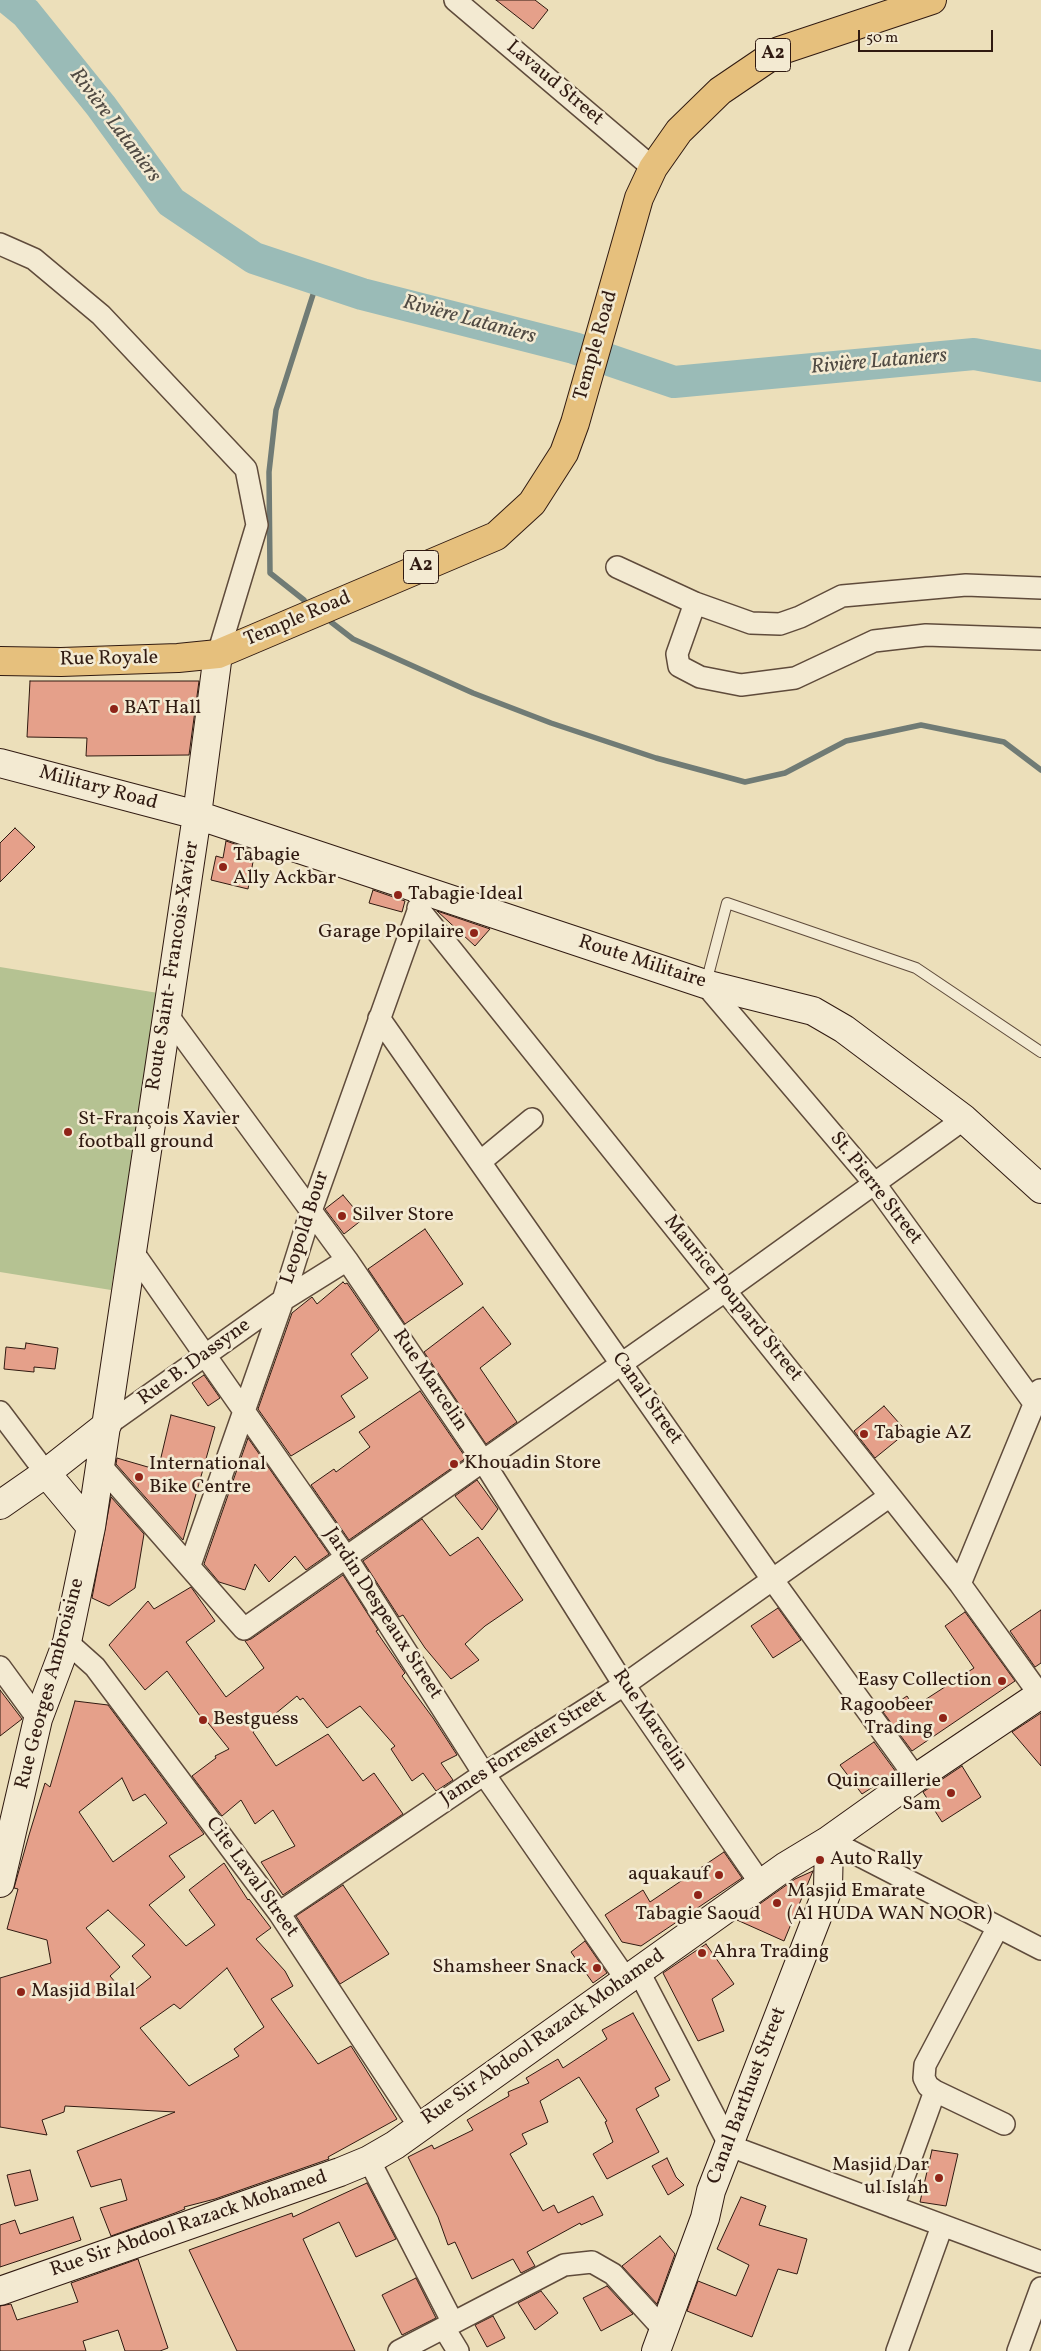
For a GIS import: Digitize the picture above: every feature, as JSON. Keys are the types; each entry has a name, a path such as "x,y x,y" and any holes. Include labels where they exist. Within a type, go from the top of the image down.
{"main road":[{"name":"Temple Road","path":"218,654 496,536 532,503 564,453 575,423 639,198 653,168 679,131 720,91 779,52 932,0"},
{"name":"Rue Royale","path":"0,661 61,662 178,658 218,654"},
{"name":"Route Saint- Francois-Xavier","path":"107,1426 166,1013 197,815 218,654"},
{"name":"Military Road","path":"0,763 197,815"},
{"name":"Route Militaire","path":"197,815 421,900 706,984 813,1011 844,1029 964,1119 1041,1190"},
{"name":"Rue Georges Ambroisine","path":"0,1883 38,1719 67,1642 91,1527 107,1426"},
{"path":"0,1506 46,1474 107,1426"},
{"path":"46,1474 91,1527"},
{"name":"Rue Sir Abdool Razack Mohamed","path":"0,2291 340,2172 369,2160 394,2146 419,2126 761,1884 829,1840 916,1778 1041,1694"},
{"name":"Canal Barthust Street","path":"660,2340 705,2218 711,2191 828,1889 829,1840"}],"street":[{"name":"Lavaud Street","path":"455,0 653,168"},
{"path":"0,244 34,259 101,315 246,469 257,525 218,654"},
{"path":"617,567 695,603 751,623 780,624 800,617 842,596 966,585 1041,588"},
{"path":"695,603 678,654 679,666 700,677 741,685 795,678 874,640 926,635 1041,639"},
{"name":"Leopold Bour","path":"190,1565 283,1300 311,1211 421,900"},
{"name":"Maurice Poupard Street","path":"421,900 725,1291 960,1584 1041,1694"},
{"name":"St. Pierre Street","path":"706,984 875,1184 1038,1395"},
{"name":"Rue Marcelin","path":"166,1013 347,1260 483,1461 624,1685 761,1884"},
{"name":"Canal Street","path":"379,1018 772,1579 916,1778"},
{"path":"480,1162 532,1119"},
{"path":"100,1465 190,1565 244,1629 622,1364 964,1119"},
{"name":"Jardin Despeaux Street","path":"133,1252 244,1408 346,1557 484,1774 633,1975 730,2146"},
{"name":"Rue B. Dassyne","path":"107,1426 283,1300 347,1260"},
{"path":"960,1584 1038,1395"},
{"path":"0,1412 46,1474"},
{"name":"James Forrester Street","path":"278,1913 484,1774 624,1685 890,1496"},
{"name":"Cite Laval Street","path":"67,1642 95,1667 278,1913 419,2126"},
{"path":"0,1667 38,1719"},
{"path":"829,1840 1041,1949"},
{"path":"998,1927 925,2065 924,2078 928,2086 935,2091 1004,2124"},
{"path":"893,2207 935,2091"},
{"path":"730,2146 1041,2262"},
{"path":"369,2160 449,2326 458,2351"},
{"path":"897,2351 942,2226"},
{"path":"399,2351 564,2265 592,2262 613,2274 660,2340"},
{"path":"1018,2351 1041,2288"}],"lane":[{"path":"706,984 727,903 916,968 1041,1052"}],"green space":[{"name":"St-François Xavier football ground","path":"0,967 158,993 111,1290 0,1272"}],"building":[{"path":"496,0 535,0 548,10 533,29"},
{"name":"BAT Hall","path":"30,681 199,681 189,755 86,756 87,738 27,737"},
{"path":"15,828 35,847 0,882 0,843"},
{"path":"226,841 255,851 248,889 211,880 216,856 223,858"},
{"path":"373,890 405,901 402,912 369,903"},
{"path":"437,911 490,929 475,946"},
{"name":"Silver Store","path":"343,1195 363,1219 344,1234 325,1209"},
{"path":"425,1229 463,1284 405,1324 368,1269"},
{"path":"343,1282 347,1283 379,1330 351,1354 368,1378 341,1396 355,1417 291,1456 258,1409 292,1313 312,1297 317,1304"},
{"path":"483,1307 511,1344 480,1368 517,1422 486,1444 424,1352"},
{"path":"26,1343 58,1348 55,1369 34,1367 34,1372 4,1369 6,1347 25,1349"},
{"path":"204,1375 220,1398 208,1406 192,1383"},
{"path":"420,1391 466,1458 349,1540 311,1485 334,1469 336,1472 370,1447 359,1432"},
{"path":"884,1406 907,1432 875,1458 854,1431"},
{"path":"171,1415 215,1427 183,1540 116,1464 117,1458 158,1470"},
{"path":"248,1438 329,1554 306,1570 295,1556 269,1582 255,1564 245,1590 219,1582 204,1564"},
{"path":"477,1480 498,1509 482,1530 455,1496"},
{"path":"111,1497 144,1534 135,1588 109,1606 92,1598"},
{"path":"422,1519 450,1556 478,1537 523,1600 485,1626 465,1644 479,1660 451,1679 425,1648 403,1615 399,1617 363,1561"},
{"path":"343,1575 378,1630 376,1631 405,1673 402,1676 457,1755 441,1763 453,1780 436,1791 423,1773 412,1781 391,1749 395,1746 360,1706 327,1728 303,1698 300,1700 297,1696 253,1732 276,1766 328,1734 363,1781 374,1773 403,1814 283,1895 261,1862 295,1846 273,1810 255,1824 241,1800 222,1816 192,1776 216,1758 215,1756 229,1749 205,1719 203,1720 167,1671 145,1690 109,1645 148,1601 154,1609 191,1587 215,1621 186,1642 226,1697 264,1668 245,1641 251,1639"},
{"path":"778,1608 801,1640 773,1658 751,1626"},
{"path":"1041,1610 1041,1663 1035,1667 1010,1631"},
{"path":"965,1612 1015,1681 912,1751 883,1712 907,1696 914,1707 974,1668 945,1626"},
{"path":"0,1690 22,1719 0,1736"},
{"path":"75,1701 108,1705 204,1834 169,1856 185,1877 149,1905 186,1946 215,1925 189,1890 224,1863 248,1900 271,1928 256,1939 285,1971 293,1986 271,1999 318,2064 351,2046 397,2119 328,2157 329,2159 215,2199 184,2207 185,2209 175,2213 111,2236 100,2208 127,2200 121,2179 91,2187 77,2151 175,2112 65,2106 64,2112 42,2120 47,2135 0,2127 0,1978 51,1963 47,1940 7,1929 18,1889 14,1888 45,1783 50,1787","holes":["122,1778 133,1801 145,1794 167,1823 113,1862 79,1812","108,1910 145,1945 132,1956 151,1977 127,1996 110,1976 120,1967 86,1928","227,1968 264,2027 234,2049 239,2056 189,2086 140,2028 174,2004 180,2009"]},
{"path":"1041,1713 1041,1766 1012,1732"},
{"path":"874,1742 896,1772 862,1794 840,1765"},
{"name":"Quincaillerie Sam","path":"962,1766 981,1797 942,1822 923,1792"},
{"path":"724,1852 742,1878 641,1946 622,1942 605,1915 643,1890 650,1902"},
{"name":"Masjid Emarate (Al HUDA WAN NOOR)","path":"813,1871 784,1941 737,1920 795,1879"},
{"path":"343,1885 389,1954 340,1984 296,1916"},
{"path":"585,1941 607,1973 593,1983 571,1952"},
{"path":"706,1944 734,1984 712,1999 724,2031 698,2041 663,1973"},
{"path":"633,2013 670,2080 655,2088 659,2096 636,2109 659,2152 607,2179 593,2154 613,2142 605,2122 607,2121 579,2077 540,2101 548,2122 522,2134 527,2144 510,2154 543,2211 554,2205 558,2213 593,2196 603,2215 581,2225 580,2223 527,2252 535,2266 521,2273 513,2259 472,2279 455,2242 448,2245 438,2217 408,2157 432,2145 434,2149 473,2130 467,2120 509,2096 508,2092 529,2083 526,2078 558,2059 563,2068 607,2039 602,2030"},
{"name":"Masjid Dar ul Islah","path":"932,2150 958,2154 946,2206 920,2202"},
{"path":"667,2158 676,2177 684,2185 668,2195 652,2166"},
{"path":"30,2170 38,2200 15,2206 7,2175"},
{"path":"367,2183 396,2239 356,2257 339,2222 303,2239 355,2351 237,2351 189,2250 292,2213 293,2217"},
{"path":"741,2197 766,2206 759,2225 807,2239 797,2274 778,2269 752,2337 687,2311 698,2281 736,2296 749,2265 717,2249"},
{"path":"73,2217 81,2240 0,2267 0,2225 15,2220 20,2234"},
{"path":"660,2236 675,2254 657,2304 622,2266"},
{"path":"138,2259 168,2348 160,2351 125,2351 118,2330 83,2341 86,2351 0,2351 0,2306 11,2304 17,2320 78,2302 71,2283"},
{"path":"416,2278 436,2318 402,2335 382,2295"},
{"path":"607,2286 633,2314 601,2331 583,2298"},
{"path":"541,2291 558,2313 535,2330 518,2303"},
{"path":"493,2316 505,2338 487,2347 475,2325"}],"waterway":[{"name":"Rivière Lataniers","path":"10,0 26,13 101,106 171,202 254,258 362,294 574,348 674,382 974,354 1041,366"},
{"path":"304,600 270,573 269,472 276,410 318,279"},
{"path":"331,622 353,639 473,693 551,723 656,758 745,782 785,773 846,741 921,725 1004,742 1041,770"}],"place":[{"name":"BAT Hall","path":"114,709"},
{"name":"Tabagie Ally Ackbar","path":"223,867"},
{"name":"Tabagie Ideal","path":"398,895"},
{"name":"Garage Popilaire","path":"474,933"},
{"name":"St-François Xavier football ground","path":"68,1132"},
{"name":"Silver Store","path":"342,1216"},
{"name":"Tabagie AZ","path":"864,1434"},
{"name":"Khouadin Store","path":"454,1464"},
{"name":"International Bike Centre","path":"139,1477"},
{"name":"Easy Collection","path":"1002,1681"},
{"name":"Ragoobeer Trading","path":"943,1718"},
{"name":"Bestguess","path":"203,1720"},
{"name":"Quincaillerie Sam","path":"951,1793"},
{"name":"Auto Rally","path":"820,1860"},
{"name":"aquakauf","path":"719,1875"},
{"name":"Tabagie Saoud","path":"698,1895"},
{"name":"Masjid Emarate (Al HUDA WAN NOOR)","path":"777,1903"},
{"name":"Ahra Trading","path":"702,1953"},
{"name":"Shamsheer Snack","path":"597,1968"},
{"name":"Masjid Bilal","path":"21,1992"},
{"name":"Masjid Dar ul Islah","path":"939,2178"}]}
